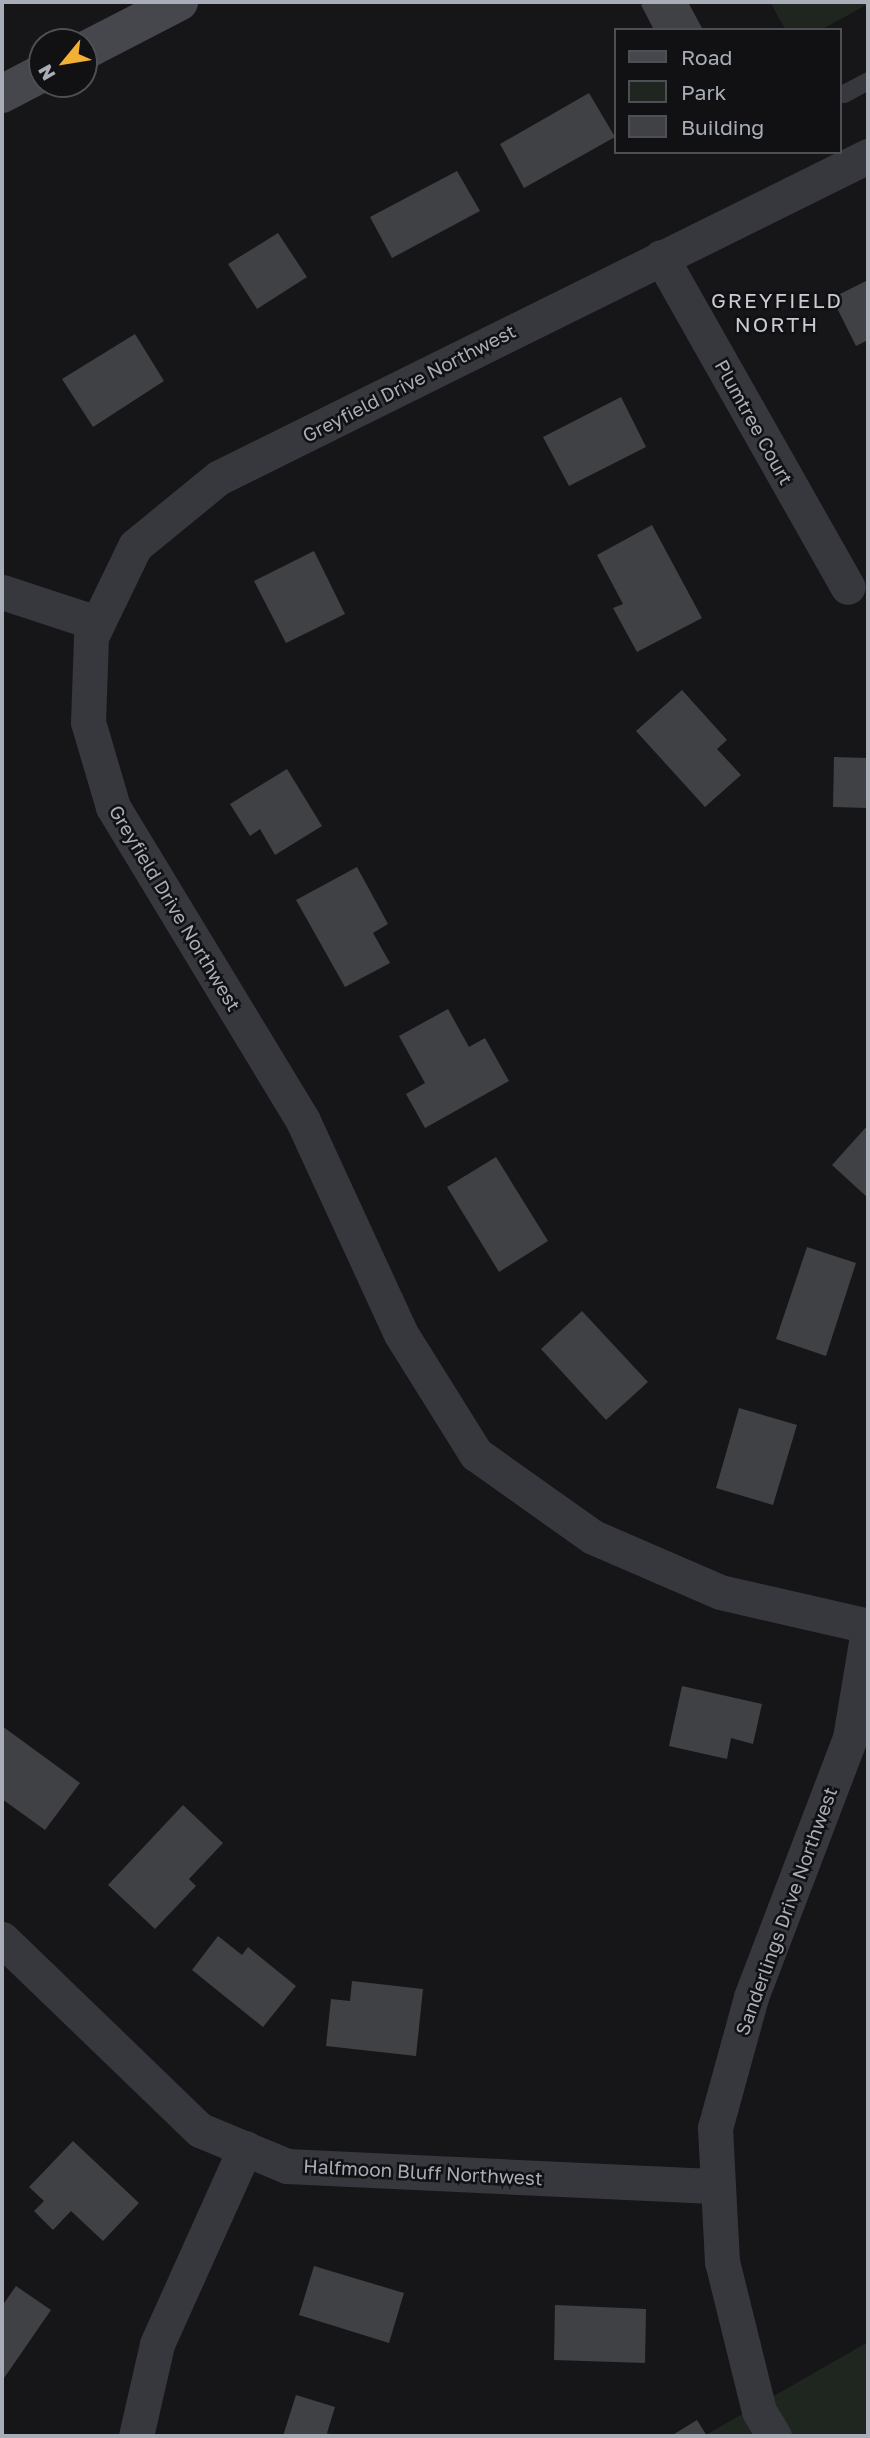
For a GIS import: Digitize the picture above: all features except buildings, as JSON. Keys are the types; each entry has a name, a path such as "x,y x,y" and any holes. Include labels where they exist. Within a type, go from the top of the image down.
{"street":[{"path":"98,44 179,2"},
{"path":"2,94 28,80"},
{"name":"Greyfield Drive Northwest","path":"868,156 218,478 135,546 91,637 89,722 113,807 303,1121 401,1335 476,1454 593,1537 720,1592 868,1628"},
{"name":"Plumtree Court","path":"662,257 848,587"},
{"path":"2,592 97,623"},
{"name":"Sanderlings Drive Northwest","path":"774,2436 759,2411 722,2262 715,2128 751,1997 850,1738 868,1628"},
{"name":"Halfmoon Bluff Northwest","path":"2,1940 200,2130 287,2166 718,2186"},
{"path":"136,2436 158,2344 245,2148"}],"lane":[{"path":"844,94 868,80"}],"green space":[{"path":"770,2 868,2 825,28 784,27"},
{"path":"868,2342 868,2436 704,2436"}],"district":[{"name":"GREYFIELD NORTH","path":"777,312"}]}
